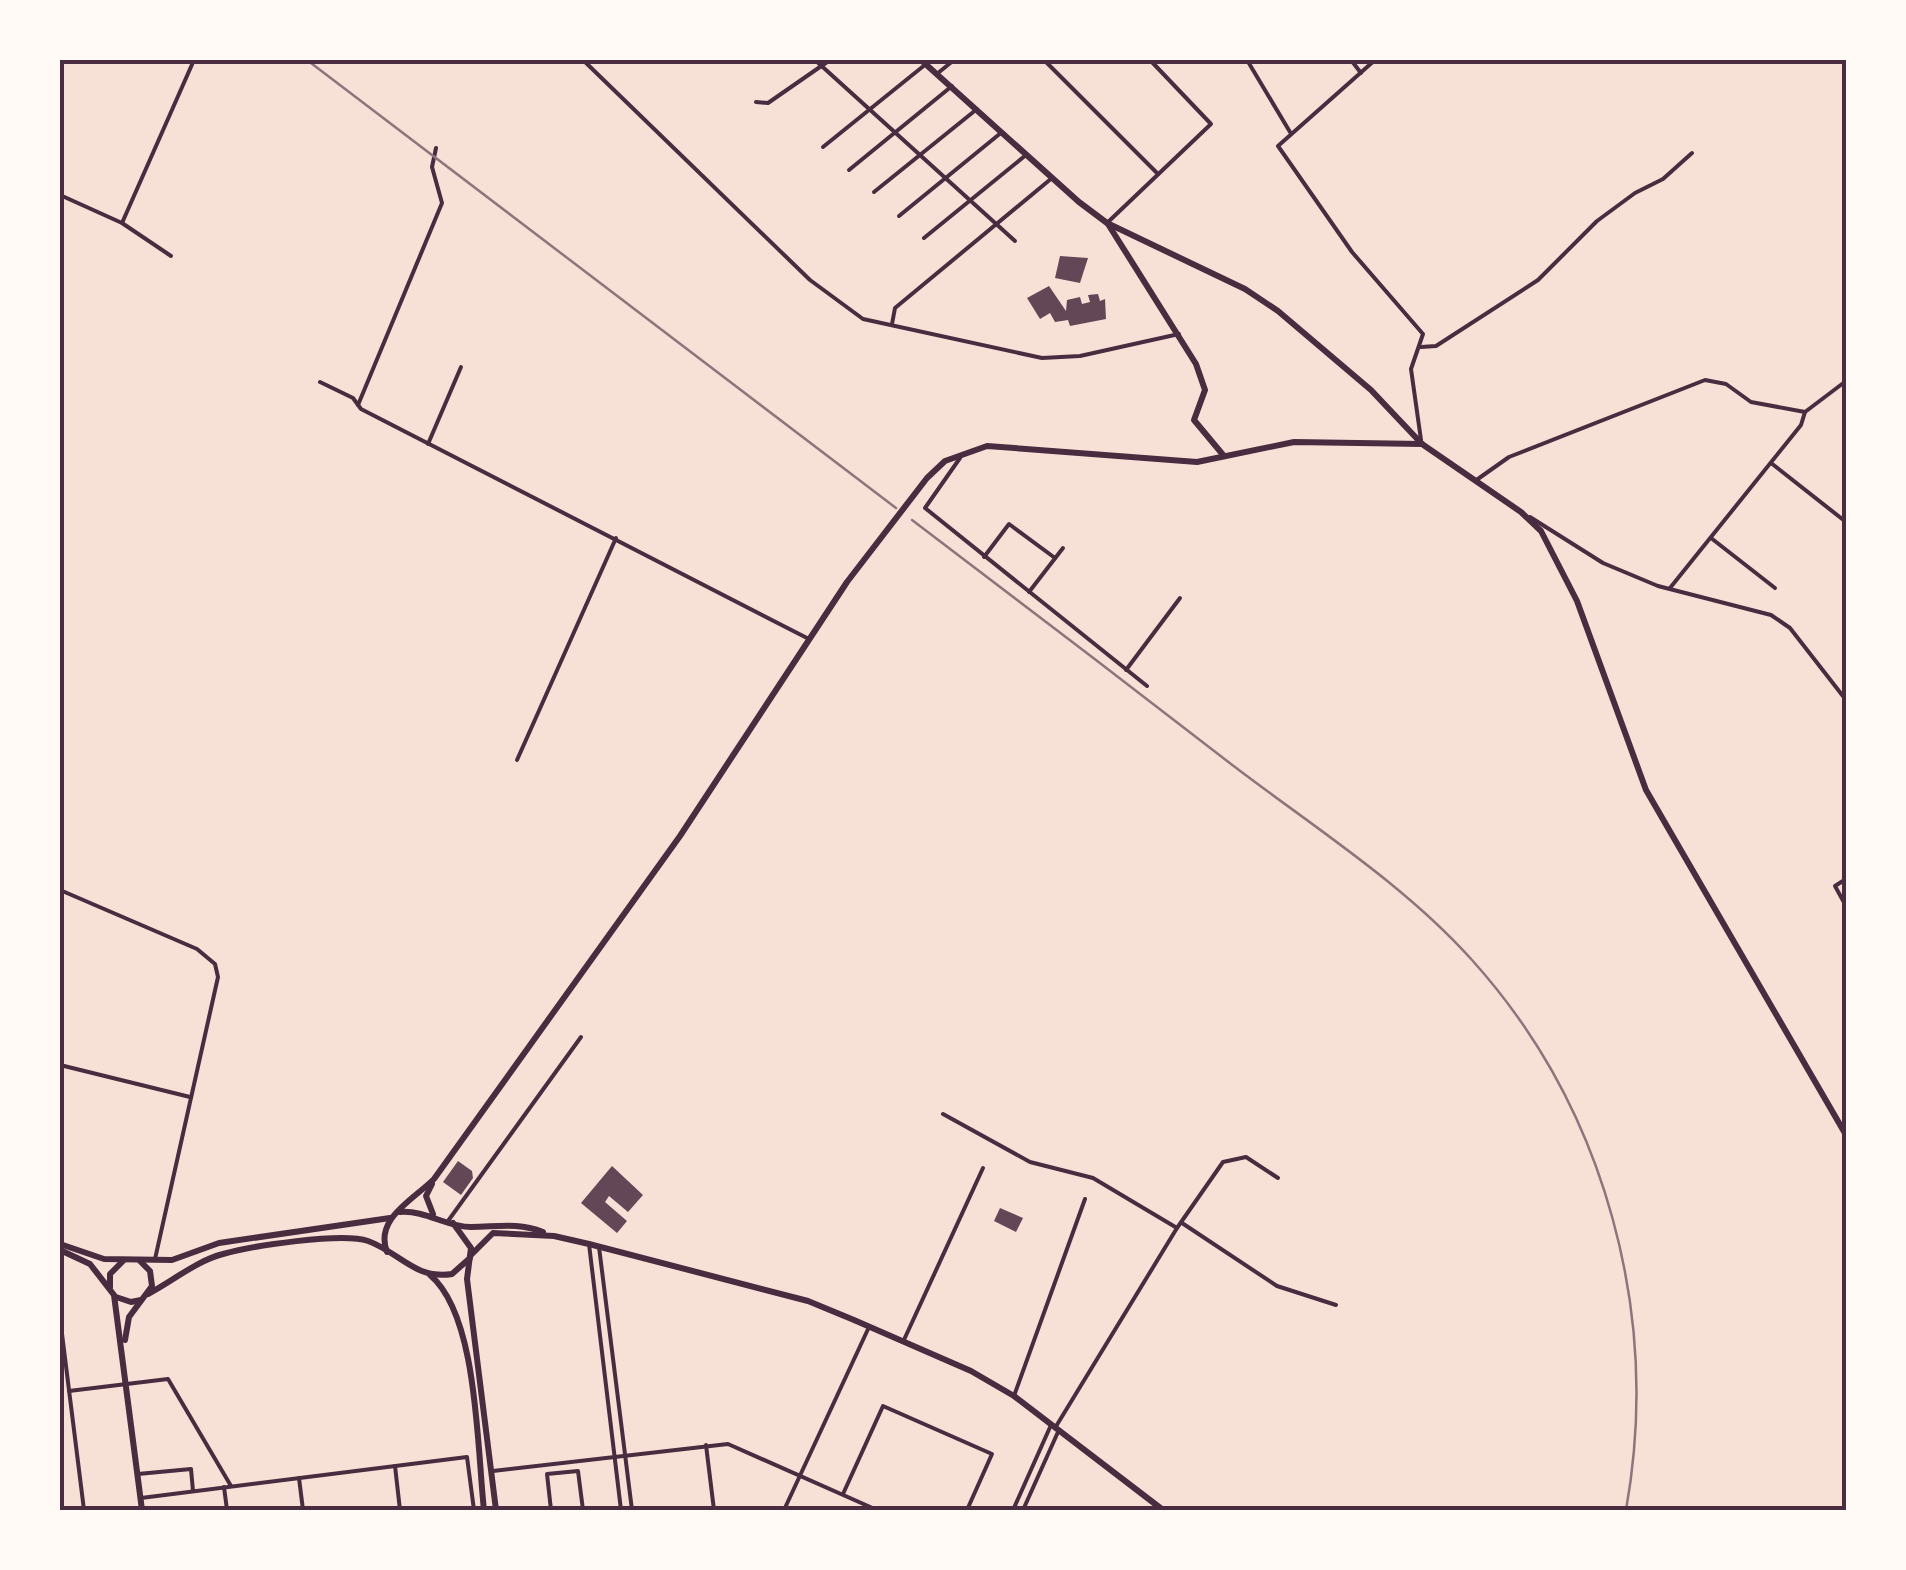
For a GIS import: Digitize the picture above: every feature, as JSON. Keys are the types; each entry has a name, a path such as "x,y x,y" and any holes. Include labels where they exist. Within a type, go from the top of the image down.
{"main road":[{"path":"924,62 1107,223 1278,310 1422,444 1521,512 1551,546 1577,601 1646,790 1846,1135"},
{"path":"1107,223 1179,334 1205,390 1194,420 1224,456"},
{"path":"433,1215 426,1196 434,1179 680,836 807,638 927,478 960,453 1010,445 1197,462 1294,442 1422,444"},
{"path":"60,1247 104,1259 184,1258 219,1243 390,1218 434,1179"},
{"path":"398,1212 433,1215 468,1227 490,1223 531,1228 808,1302 904,1342 1014,1396 1163,1510"},
{"path":"387,1252 382,1237 390,1218"},
{"path":"451,1222 465,1234 470,1256 467,1279 496,1510"},
{"path":"429,1274 452,1274 493,1233 554,1236"},
{"path":"60,1247 90,1264 112,1291 130,1302 220,1254 361,1239 429,1274 449,1294 461,1330 484,1510"},
{"path":"124,1260 110,1274 124,1350 142,1510"},
{"path":"124,1350 129,1317 145,1296 152,1278 138,1260"}],"street":[{"path":"122,223 194,60"},
{"path":"583,60 810,280 849,312 1042,358 1179,334"},
{"path":"815,60 1015,241"},
{"path":"756,102 768,103 830,60"},
{"path":"938,73 954,60"},
{"path":"1044,60 1158,174"},
{"path":"1107,223 1211,124 1150,60"},
{"path":"1246,60 1290,132"},
{"path":"1352,60 1362,74"},
{"path":"1375,60 1279,142 1280,151 1352,252 1423,334 1411,369 1422,444"},
{"path":"823,147 924,62"},
{"path":"849,170 952,86"},
{"path":"874,192 977,109"},
{"path":"899,216 1002,132"},
{"path":"358,404 442,203 432,167 436,148"},
{"path":"1421,347 1436,346 1538,280 1597,221 1635,193 1663,180 1692,153"},
{"path":"924,238 1026,155"},
{"path":"891,325 895,308 1052,178"},
{"path":"60,195 122,223 170,256"},
{"path":"1157,340 1166,330 1168,314"},
{"path":"428,444 461,367"},
{"path":"1475,481 1509,457 1705,380 1726,384 1751,402 1806,412"},
{"path":"1670,588 1771,463 1806,412 1846,380"},
{"path":"320,382 428,444 807,638"},
{"path":"1410,430 1418,424"},
{"path":"960,453 960,463 944,477 925,508 1147,686"},
{"path":"1771,463 1846,522"},
{"path":"1521,512 1603,564 1670,588 1752,607 1784,623 1846,700"},
{"path":"984,557 1008,524 1055,558"},
{"path":"1551,546 1559,534"},
{"path":"518,760 616,538"},
{"path":"1712,538 1776,588"},
{"path":"1029,592 1063,548"},
{"path":"1126,670 1180,598"},
{"path":"1846,879 1835,886 1846,906"},
{"path":"60,890 197,949 215,964 218,977 154,1261"},
{"path":"451,1222 581,1037"},
{"path":"60,1065 190,1097"},
{"path":"943,1114 1030,1162 1093,1178 1278,1286 1336,1305"},
{"path":"1013,1510 1055,1428 1179,1226 1229,1158 1246,1157 1278,1178"},
{"path":"904,1342 983,1168"},
{"path":"1014,1396 1086,1199"},
{"path":"589,1244 621,1510"},
{"path":"599,1247 632,1510"},
{"path":"60,1318 84,1510"},
{"path":"784,1510 869,1328"},
{"path":"69,1390 168,1379 228,1487 227,1510"},
{"path":"843,1494 883,1406 992,1454 967,1510"},
{"path":"1024,1510 1055,1428"},
{"path":"491,1471 706,1445 742,1448 878,1510"},
{"path":"706,1445 714,1510"},
{"path":"141,1498 467,1457 474,1510"},
{"path":"395,1466 400,1510"},
{"path":"138,1474 191,1469 193,1491"},
{"path":"552,1510 547,1474 578,1470 583,1510"},
{"path":"299,1478 303,1510"},
{"path":"472,1495 484,1510"}],"building":[{"path":"1060,256 1088,258 1080,283 1055,278"},
{"path":"1049,286 1066,311 1067,300 1080,297 1082,304 1090,302 1088,295 1098,294 1100,301 1105,299 1106,319 1070,326 1068,320 1055,322 1050,313 1040,319 1027,298"},
{"path":"458,1161 472,1171 473,1178 461,1195 443,1182"},
{"path":"612,1166 643,1195 628,1212 609,1196 605,1202 627,1221 617,1233 581,1203"},
{"path":"1000,1208 1023,1218 1016,1232 994,1221"}],"railway":[{"path":"307,60 896,508"},
{"path":"912,520 1387,881 1472,960 1519,1018 1558,1081 1589,1148 1612,1218 1628,1290 1636,1363 1635,1436 1626,1510"}]}
